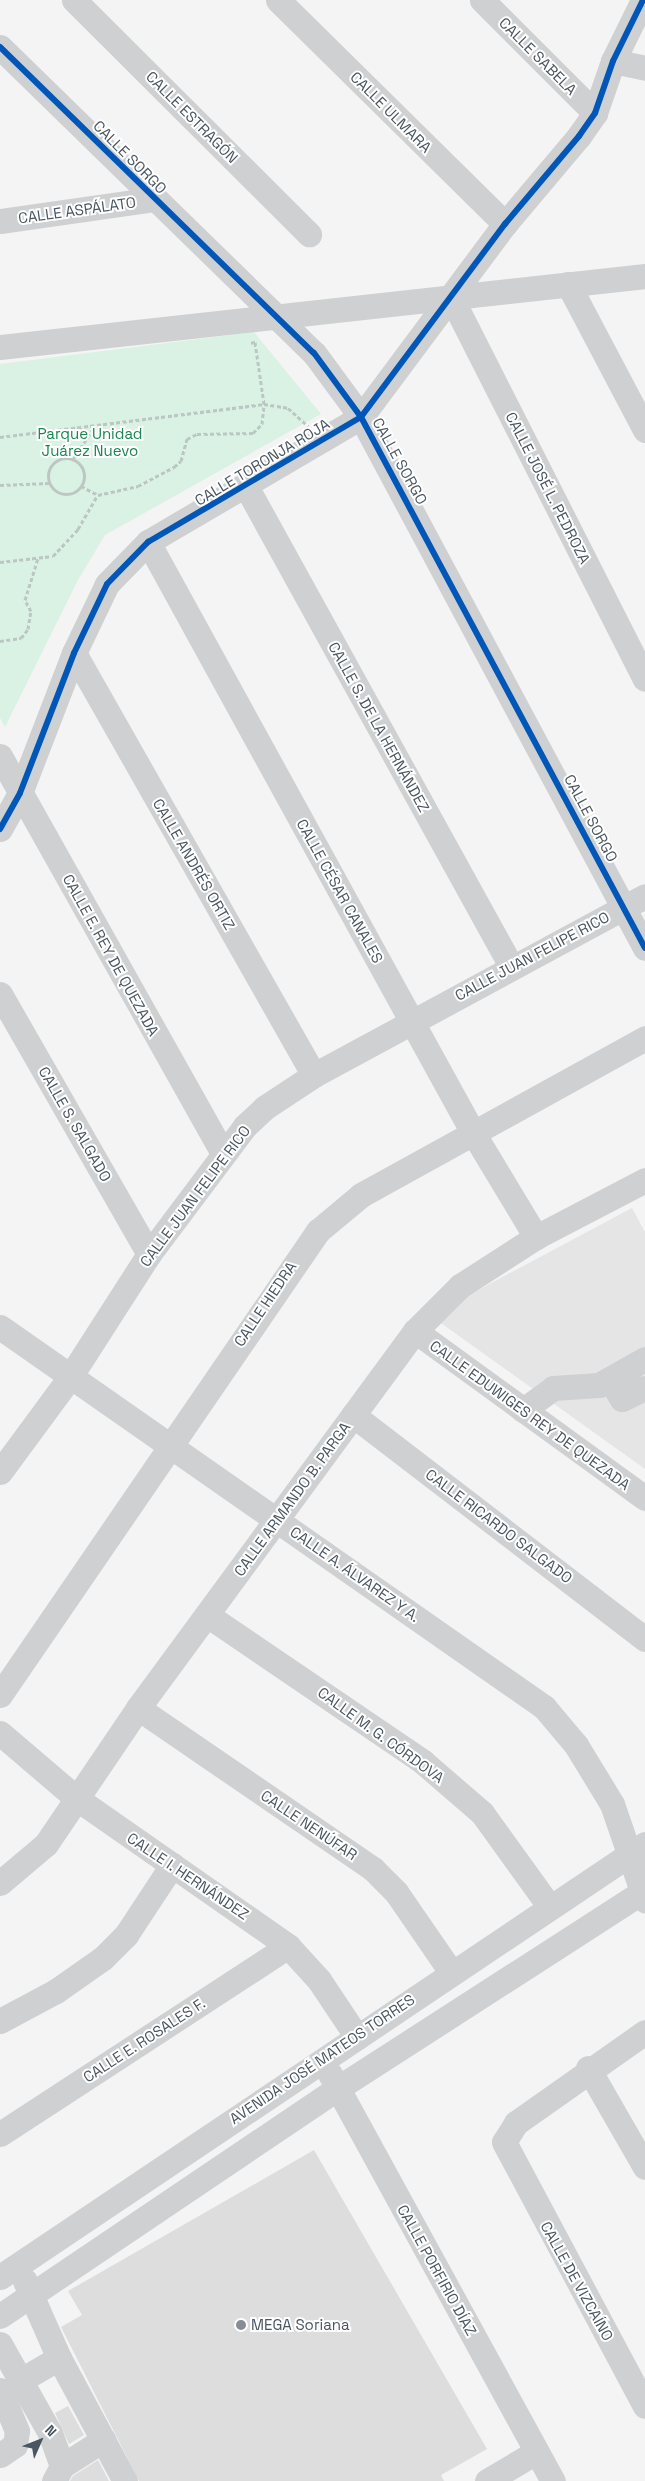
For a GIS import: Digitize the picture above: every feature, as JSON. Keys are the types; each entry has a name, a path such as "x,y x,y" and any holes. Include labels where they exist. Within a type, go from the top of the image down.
{"street":[{"name":"CALLE ESTRAGÓN","path":"74,0 309,234"},
{"name":"CALLE ULMARA","path":"278,0 505,224"},
{"name":"CALLE SABELA","path":"482,0 595,113"},
{"name":"CALLE TORONJA ROJA","path":"0,829 12,788 107,584 148,542 247,488 361,417 505,224 595,113 613,61 643,0"},
{"name":"CALLE SORGO","path":"0,47 314,353 361,417 634,902 645,948"},
{"path":"613,61 645,68"},
{"name":"CALLE ASPÁLATO","path":"0,221 155,200"},
{"path":"0,347 645,276"},
{"path":"568,284 645,430"},
{"name":"CALLE JOSÉ L. PEDROZA","path":"451,297 645,679"},
{"name":"CALLE S. DE LA HERNÁNDEZ","path":"247,488 511,966"},
{"name":"CALLE CÉSAR CANALES","path":"148,542 472,1131 536,1237"},
{"name":"CALLE ANDRÉS ORTIZ","path":"74,653 314,1075"},
{"name":"CALLE E. REY DE QUEZADA","path":"0,756 12,788 223,1154"},
{"name":"CALLE JUAN FELIPE RICO","path":"0,1472 70,1377 149,1254 223,1154 264,1108 314,1075 511,966 634,902"},
{"name":"CALLE S. SALGADO","path":"0,994 149,1254"},
{"name":"CALLE HIEDRA","path":"0,1695 169,1445 318,1231 361,1195 472,1131 645,1038"},
{"name":"CALLE ARMANDO B. PARGA","path":"0,1883 46,1844 138,1708 415,1331 460,1286 536,1237 643,1186"},
{"name":"CALLE A. ÁLVAREZ Y A.","path":"0,1327 544,1707 586,1762 638,1849 644,1894"},
{"name":"CALLE EDUWIGES REY DE QUEZADA","path":"415,1331 645,1498"},
{"path":"523,1410 553,1388 611,1381 645,1359"},
{"path":"611,1381 622,1399 645,1388"},
{"name":"CALLE RICARDO SALGADO","path":"353,1415 645,1639"},
{"name":"CALLE M. G. CÓRDOVA","path":"207,1615 423,1762 482,1812 549,1906"},
{"name":"CALLE NENÚFAR","path":"138,1708 373,1869 396,1892 451,1972"},
{"name":"CALLE I. HERNÁNDEZ","path":"0,1733 76,1798 288,1946 319,1980 356,2037"},
{"name":"AVENIDA JOSÉ MATEOS TORRES","path":"9,2271 549,1906 638,1849"},
{"path":"0,2021 56,1991 103,1958 126,1936 172,1865"},
{"path":"0,2316 338,2088 644,1894"},
{"name":"CALLE E. ROSALES F.","path":"0,2134 288,1946"},
{"path":"645,2032 588,2068 645,2167"},
{"name":"CALLE PORFIRIO DÍAZ","path":"322,2059 553,2481"},
{"name":"CALLE DE VIZCAÍNO","path":"588,2068 516,2123 504,2142 509,2156 645,2406"},
{"path":"9,2271 31,2295 59,2358 103,2440 120,2478"},
{"path":"0,2344 10,2385 17,2431 14,2445 0,2455"},
{"path":"10,2385 59,2358"},
{"path":"10,2385 58,2473 103,2440"},
{"path":"487,2481 536,2452"}],"path":[{"path":"81,486 98,495 138,486 174,467 181,461 188,439 197,434 253,433 262,424 264,404 255,342 240,344"},
{"path":"0,438 264,404 288,408 322,442"},
{"path":"50,483 53,463 73,459 94,427"},
{"path":"73,459 82,466 81,486"},
{"path":"0,485 50,483 65,494 81,486"},
{"path":"0,562 53,556 78,529 98,495"},
{"path":"0,642 21,638 28,629 31,611 25,600 38,558"}],"shaded area":[{"path":"632,1208 645,1232 645,1469 438,1321 450,1305"}],"green space":[{"name":"Parque Unidad Juárez Nuevo","path":"254,332 321,414 105,535 78,580 5,727 0,718 0,364"}],"building":[{"name":"MEGA Soriana","path":"314,2150 487,2449 441,2475 444,2481 139,2481 61,2327 82,2315 68,2291"},
{"path":"68,2406 84,2435 69,2444 55,2413"},
{"path":"98,2460 109,2481 70,2481 73,2476"}],"cycle path":[{"path":"0,829 20,793 74,653 107,584 148,542 361,417 505,224 579,136 595,113 613,61 643,0"},
{"path":"0,47 314,353 361,417 645,948"}],"place":[{"name":"MEGA Soriana","path":"241,2325"}]}
